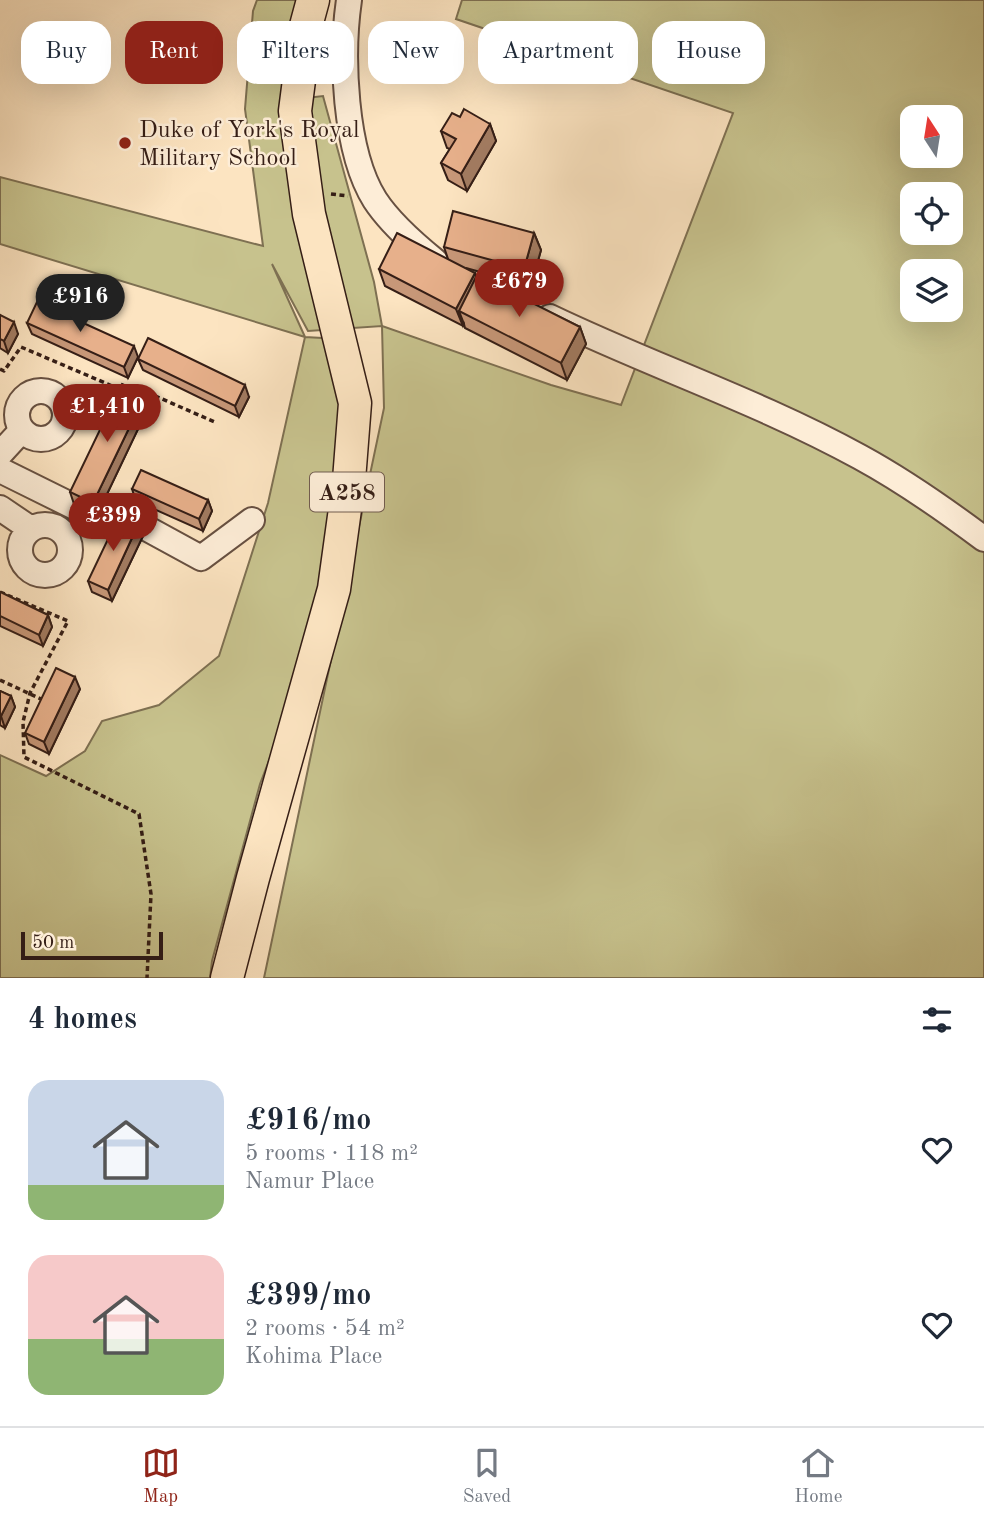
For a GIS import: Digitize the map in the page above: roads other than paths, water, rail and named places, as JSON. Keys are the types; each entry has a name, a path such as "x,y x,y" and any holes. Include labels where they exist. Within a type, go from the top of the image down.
{"main road":[{"name":"A258","path":"227,978 334,589 349,480 355,403 309,214 295,111 306,26 313,0"}],"street":[{"path":"349,0 345,29 346,92 356,155 374,200 406,236 434,261 459,273"},
{"path":"533,309 706,384 828,441 922,493 984,539"},
{"path":"0,454 22,430"},
{"path":"0,470 99,519 124,516 201,558 252,520"},
{"path":"0,508 31,529"}],"place":[{"name":"Duke of York's Royal Military School","path":"125,143"}]}
